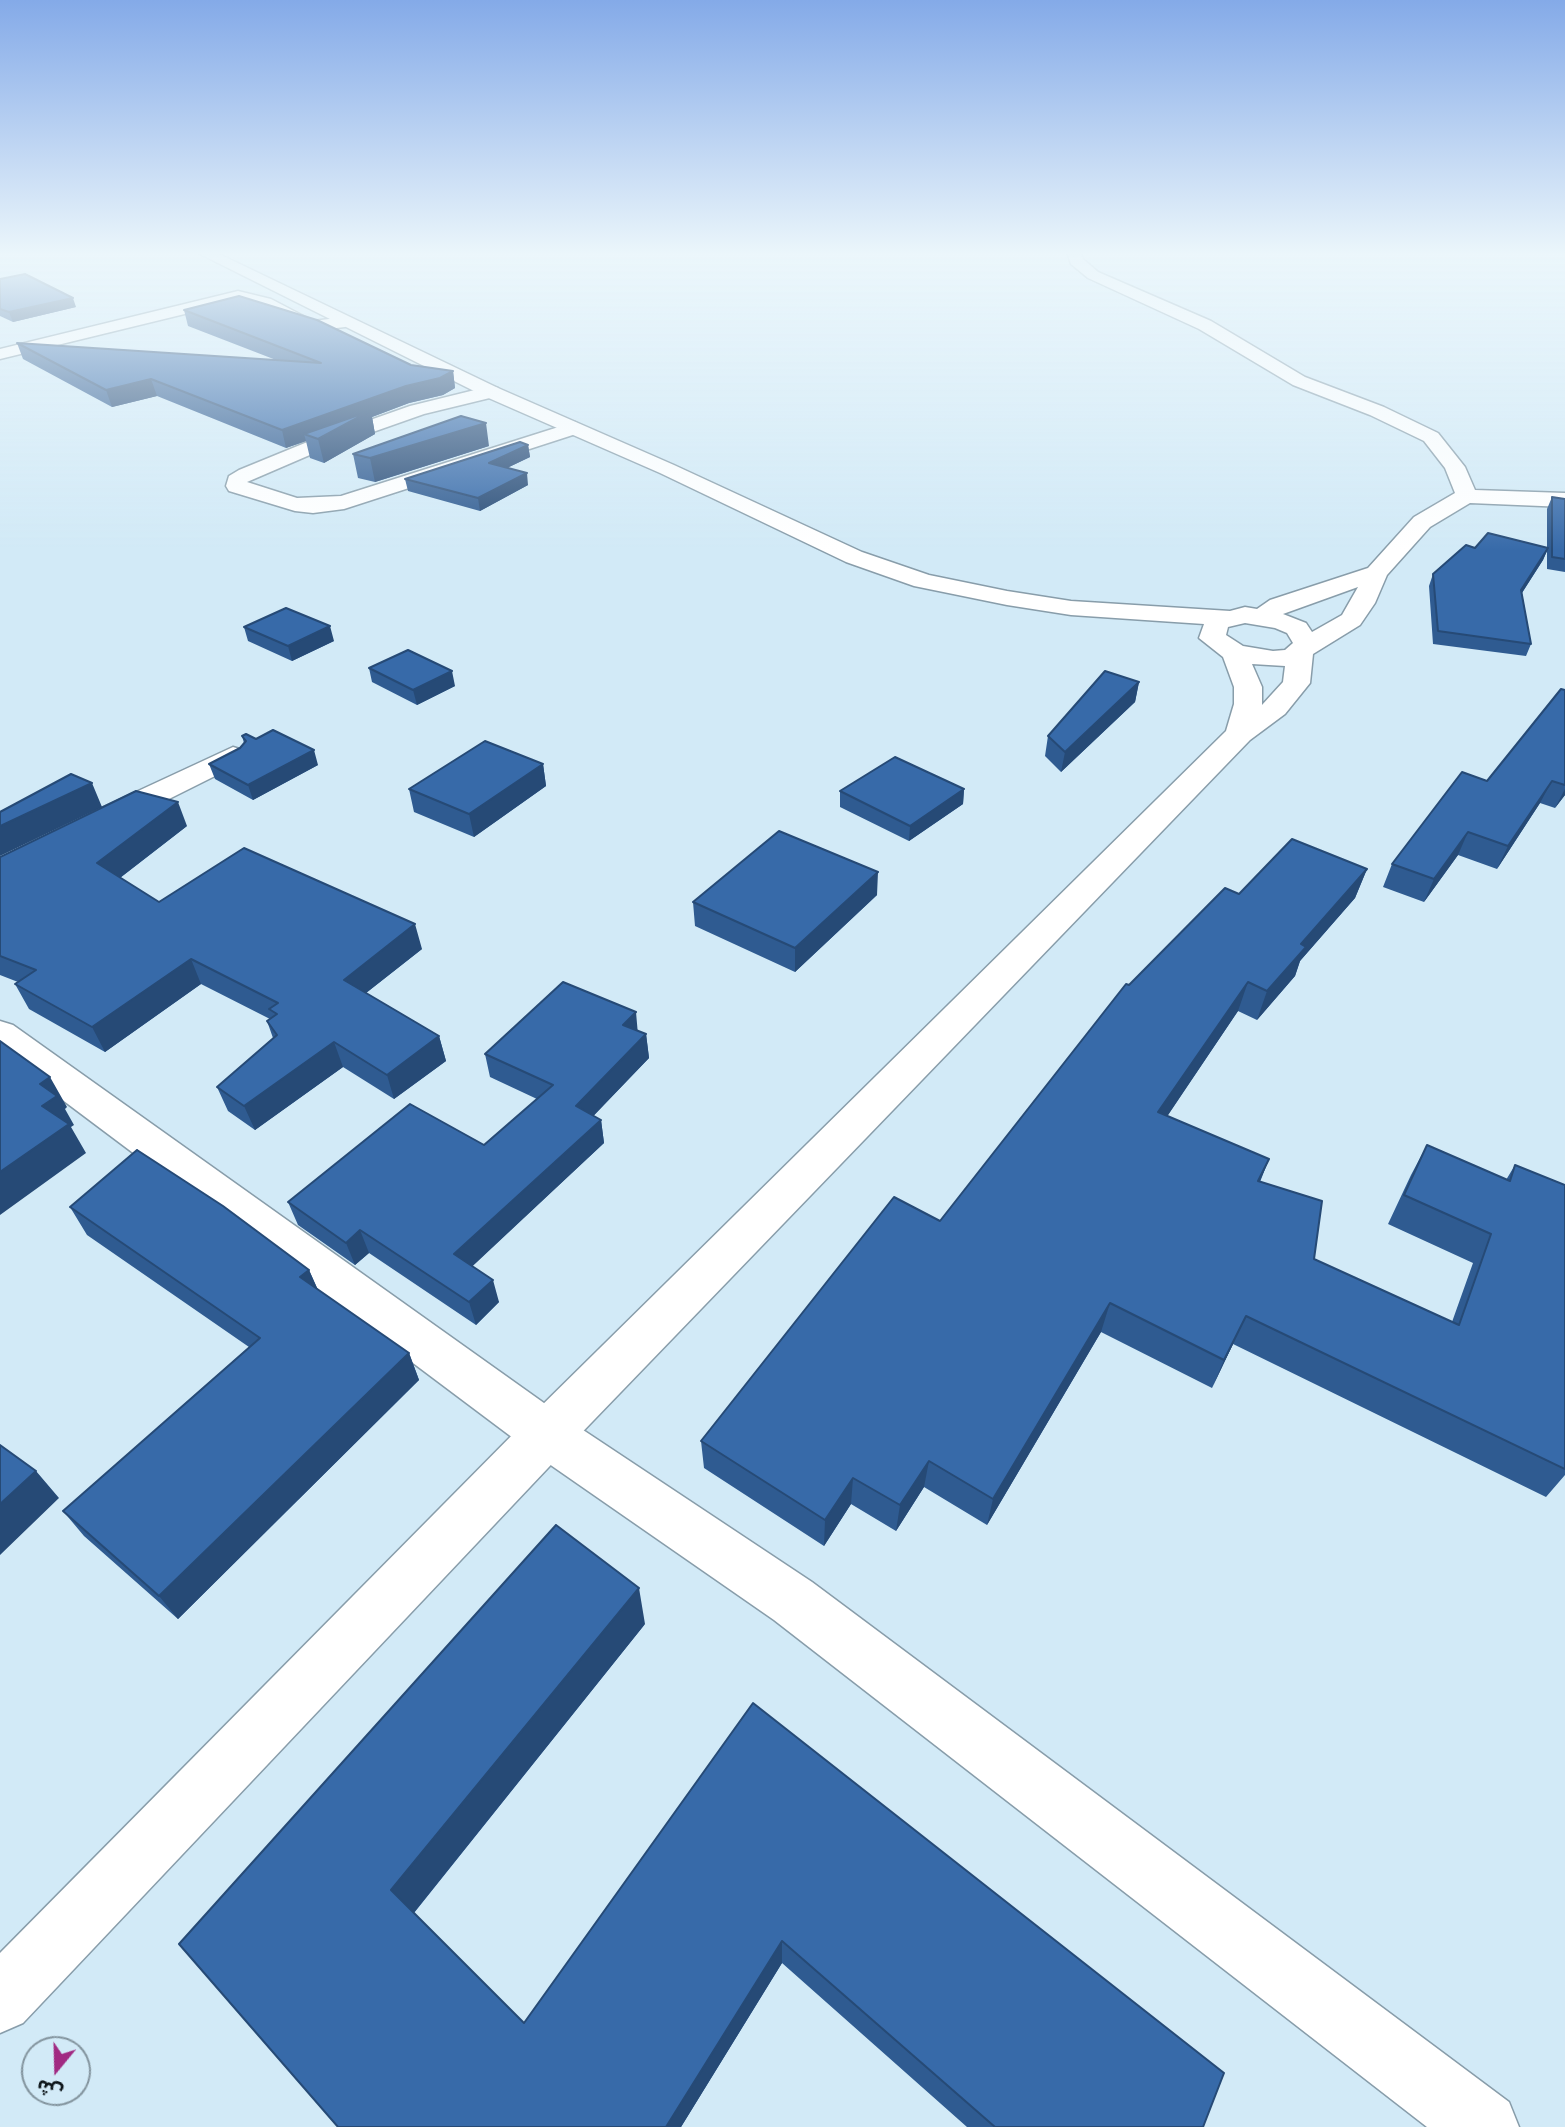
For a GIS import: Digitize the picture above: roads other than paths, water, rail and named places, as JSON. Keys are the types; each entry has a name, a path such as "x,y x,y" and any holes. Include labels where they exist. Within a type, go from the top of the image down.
{"main road":[{"path":"0,2000 547,1434 1240,734 1275,708 1296,683 1304,649 1297,628 1263,617 1227,618 1071,608 955,589 855,557 408,352"},
{"path":"1249,352 1299,381 1377,411 1431,438 1455,467 1467,496"},
{"path":"491,392 417,410 312,447 246,474 236,480 237,486 295,504 313,506 344,502 575,428"},
{"path":"1071,608 1101,618 1273,659 1304,649 1350,621 1363,603 1376,573 1422,522 1467,496 1565,500"},
{"path":"1263,617 1279,605 1376,573"},
{"path":"1227,618 1217,622 1212,630 1212,638 1228,649 1248,687 1248,704 1240,734"},
{"path":"74,834 233,755"},
{"path":"0,1034 547,1434 793,1601 1484,2127"}]}
